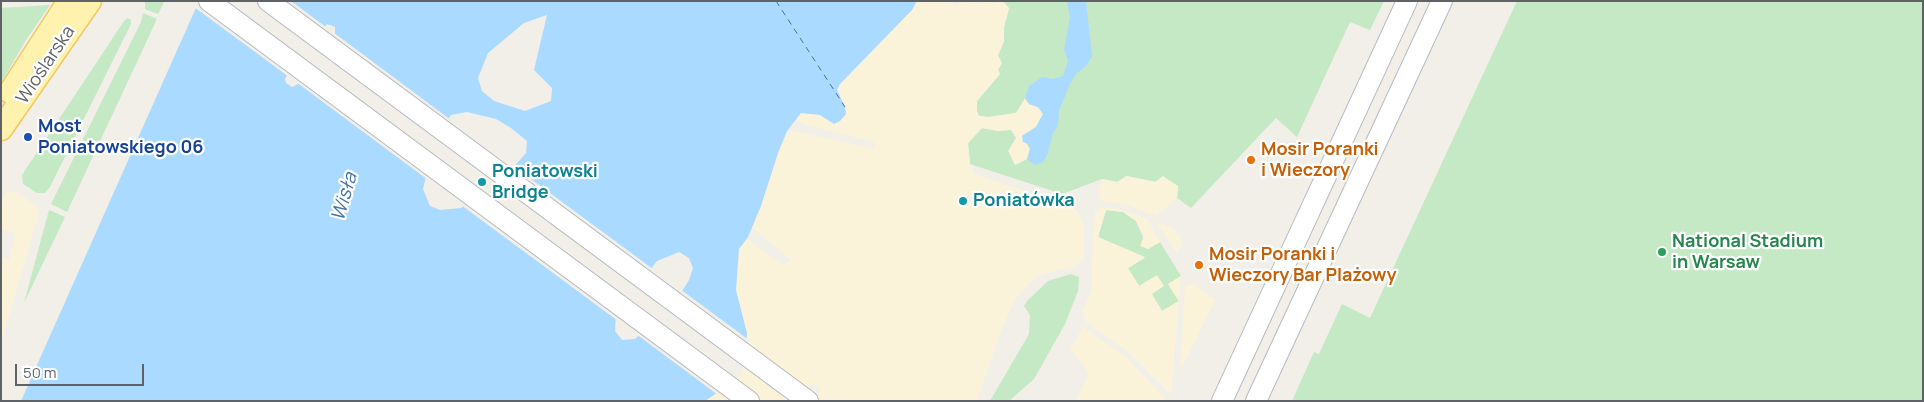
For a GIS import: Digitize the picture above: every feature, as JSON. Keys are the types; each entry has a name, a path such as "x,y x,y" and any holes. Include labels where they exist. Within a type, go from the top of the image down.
{"main road":[{"path":"1,105 68,1"},
{"name":"Wioślarska","path":"1,130 90,1"},
{"path":"209,1 749,401"},
{"path":"268,1 808,401"},
{"path":"1222,401 1407,1"},
{"path":"1256,401 1442,1"}],"green space":[{"path":"145,1 164,2 158,14 145,9"},
{"path":"1003,1 1384,1 1370,30 1350,22 1297,137 1276,118 1191,208 1177,198 1178,186 1126,176 1117,182 1102,179 1062,194 970,164 968,143 982,128 999,131 1016,113 989,117 979,116 977,111 977,101 1000,74 998,70 998,55 1004,41 1004,27 1009,9"},
{"name":"National Stadium in Warsaw","path":"1517,1 1923,1 1923,401 1292,401 1314,352 1319,354 1342,304 1370,318"},
{"path":"50,5 26,40 1,83 1,8"},
{"path":"143,13 157,19 67,212 51,204 141,22"},
{"path":"128,18 131,20 131,24 50,187 45,193 37,193 23,184 22,175 124,21"},
{"path":"49,210 65,217 24,303"},
{"path":"1106,210 1123,212 1136,221 1148,249 1160,242 1181,276 1168,284 1179,301 1162,311 1151,294 1157,276 1139,286 1128,268 1145,258 1098,237"},
{"path":"1071,274 1079,277 1078,291 1065,324 1034,379 1009,401 990,401 1029,334 1030,315 1024,306 1048,281"}],"sand":[{"name":"Poniatówka","path":"917,1 951,1 954,7 963,1 973,1 980,5 981,1 991,1 992,4 1003,1 1009,8 1004,27 1004,41 998,55 1002,63 998,70 1000,74 977,101 977,111 979,116 989,117 1016,113 1025,98 1029,104 1038,107 1043,114 1036,127 1022,136 1030,149 1027,159 1015,165 1008,151 1016,138 1011,130 999,131 982,128 968,143 970,164 975,174 1041,197 1071,204 1079,214 1084,228 1084,259 1075,266 1043,274 1031,282 1017,296 1003,325 977,401 973,398 971,401 814,401 821,390 815,384 809,385 798,401 705,401 721,390 747,333 736,290 739,249 747,239 784,266 790,259 752,227 787,131 874,149 874,142 802,124 796,119 801,113 820,115 834,124 845,107 837,89 840,84 912,10"},
{"path":"1126,176 1155,182 1163,176 1178,186 1177,198 1156,216 1124,204 1106,202 1101,199 1099,194 1102,179 1117,182"},
{"path":"7,192 17,192 35,205 39,213 3,336 1,335 1,257 9,260 16,234 1,229 1,202"},
{"path":"1103,207 1122,210 1147,219 1160,242 1148,249 1140,246 1144,235 1136,221 1123,212 1106,210 1098,237 1145,257 1128,268 1139,286 1157,275 1164,286 1152,294 1162,311 1179,301 1171,395 1131,354 1087,323 1084,317 1083,312 1092,289 1095,212"},
{"path":"1156,222 1171,227 1181,238 1182,243 1177,253"},
{"path":"1181,276 1179,301 1168,284"},
{"path":"1193,284 1215,300 1183,365 1180,365 1185,286"},
{"path":"1083,327 1127,358 1167,401 1076,401 1089,373 1070,349"}],"water":[{"name":"Wisła","path":"199,1 917,1 912,10 840,84 837,90 845,107 846,114 840,121 834,124 820,115 801,113 787,131 761,206 748,237 739,249 736,290 747,333 746,352 721,390 705,401 21,401","holes":["547,15 534,70 552,88 551,101 525,111 494,101 482,91 478,78 488,53 524,23","327,24 335,27 335,34 298,84 292,87 286,83 287,75","467,112 496,119 527,141 526,153 509,172 461,208 440,210 430,206 423,189 431,156 451,115","679,252 689,258 693,268 689,280 674,304 635,339 622,340 615,331 616,313 657,261"]},
{"path":"1067,1 1086,1 1092,56 1087,65 1076,74 1070,84 1059,111 1058,126 1053,133 1048,153 1043,162 1035,165 1027,159 1030,149 1028,144 1023,142 1022,136 1036,127 1043,114 1038,107 1029,104 1025,98 1029,86 1042,77 1053,79 1063,76 1068,61 1064,50 1070,17"}],"pier":[{"path":"196,1 291,1 326,27 289,77 194,7"},
{"path":"333,32 451,120 445,129 434,157 428,180 296,82"},
{"path":"512,165 653,269 619,314 618,321 461,205 507,171"},
{"path":"680,289 749,340 742,374 718,395 636,334 672,302"}],"ferry route":[{"path":"776,1 845,107"}],"place":[{"name":"Most Poniatowskiego 06","path":"28,137"},
{"name":"Mosir Poranki i Wieczory","path":"1251,160"},
{"name":"Poniatowski Bridge","path":"482,182"},
{"name":"Poniatówka","path":"963,201"},
{"name":"National Stadium in Warsaw","path":"1662,252"},
{"name":"Mosir Poranki i Wieczory Bar Plażowy","path":"1199,265"}]}
